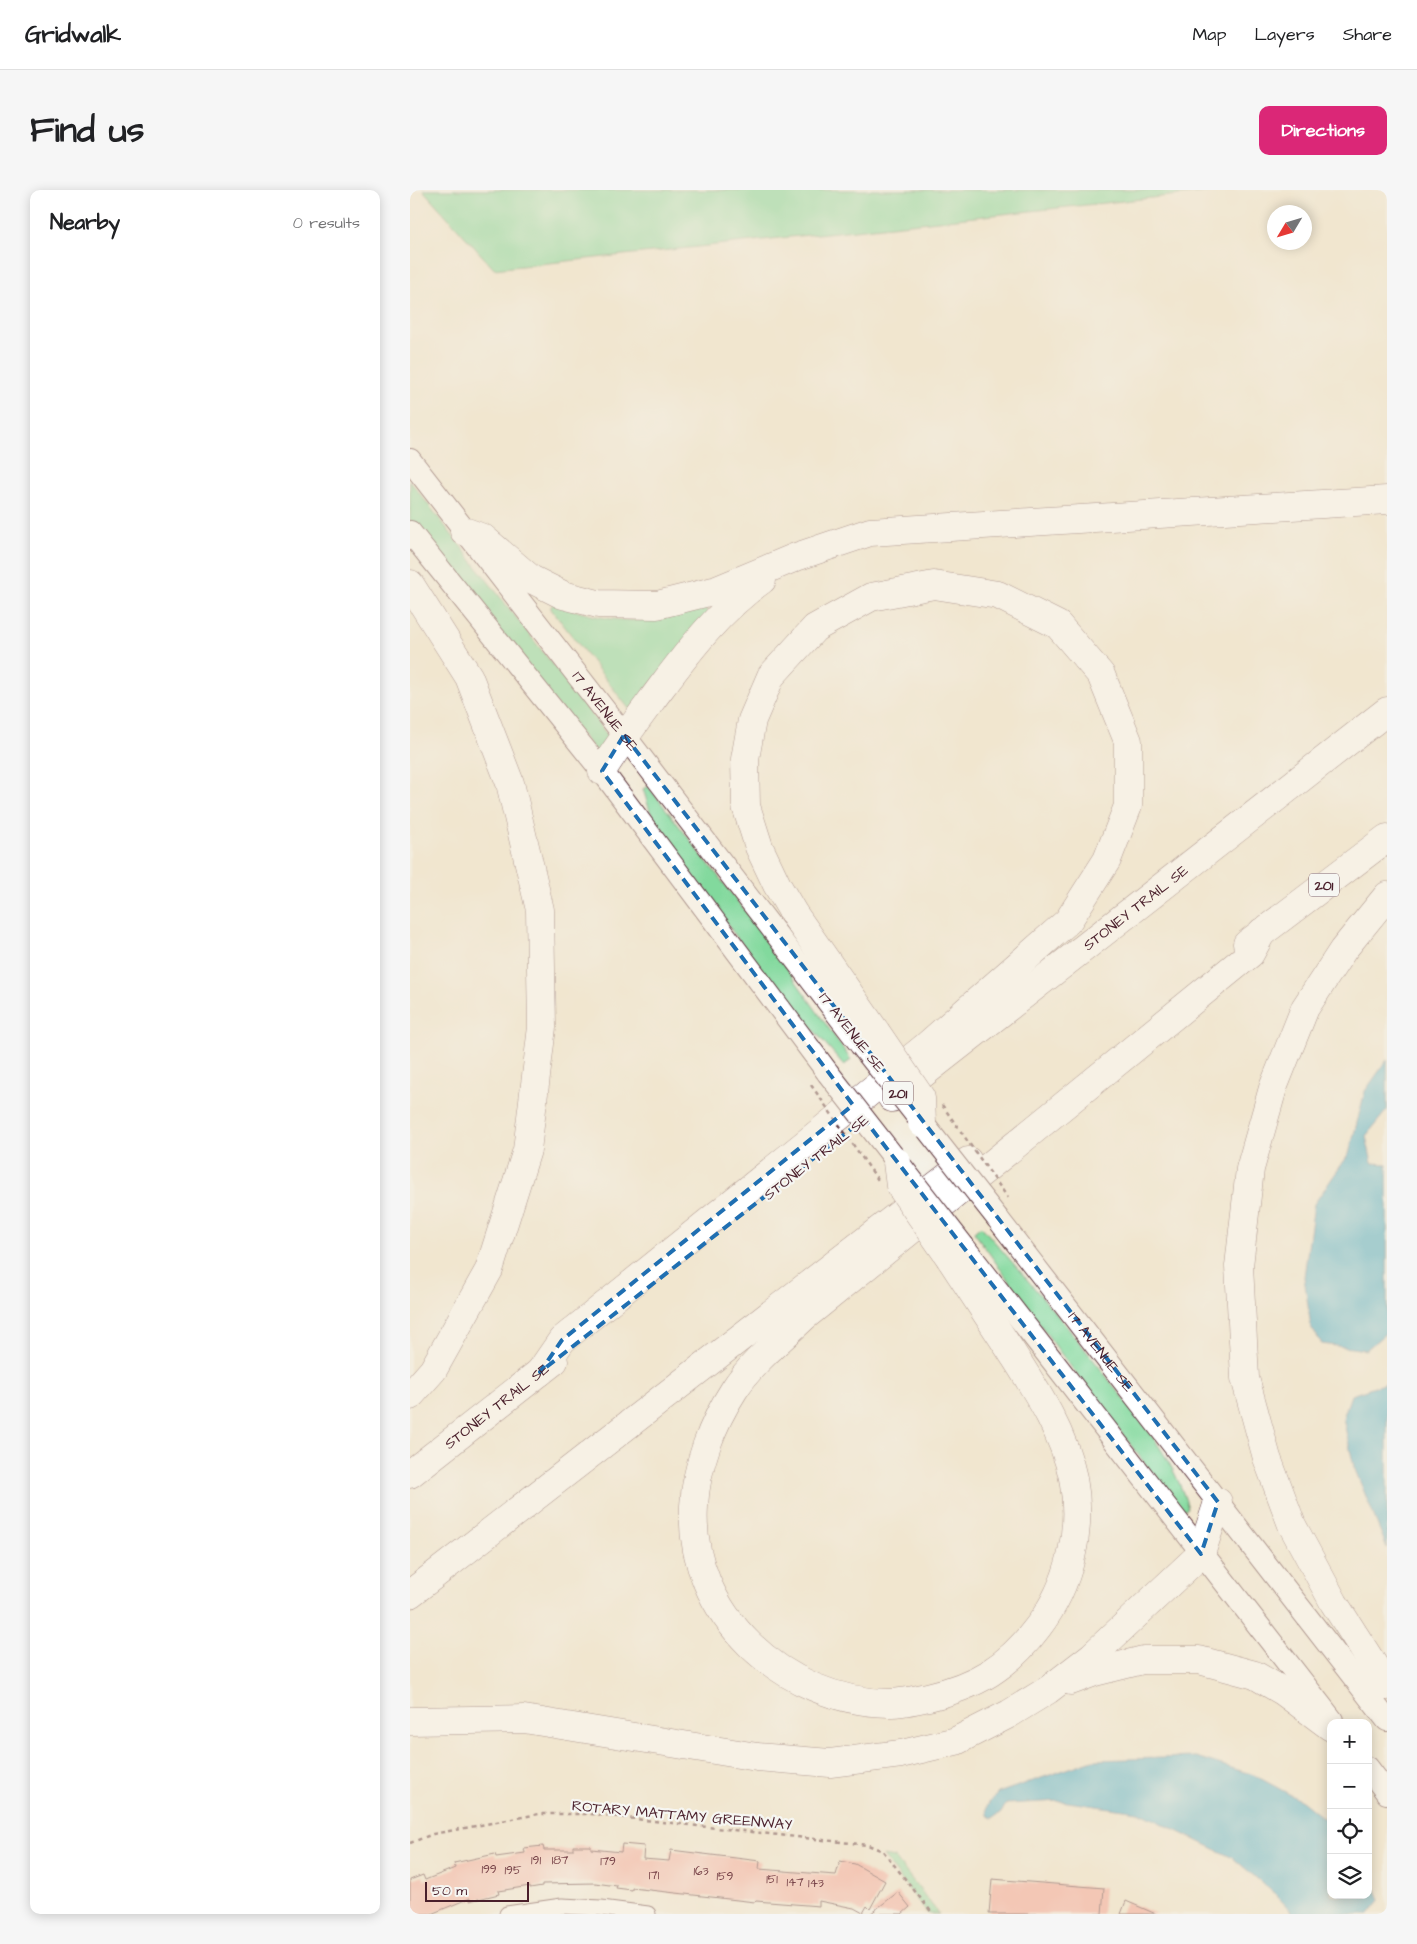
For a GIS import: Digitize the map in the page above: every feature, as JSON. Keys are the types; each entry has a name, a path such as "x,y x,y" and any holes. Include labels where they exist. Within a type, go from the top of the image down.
{"highway":[{"path":"464,531 483,538 531,579 563,595 598,604 657,605 717,590 796,557 870,532 1387,500"},
{"path":"602,771 624,736 691,649 724,612 759,583 796,557"},
{"path":"410,584 469,677 510,783 540,910 542,1027 527,1150 489,1270 432,1370 410,1396"},
{"path":"540,1372 562,1340 924,1048 1068,920 1107,860 1128,806 1128,741 1101,675 1058,625 998,595 934,586 871,597 815,628 771,676 752,720 745,760 746,806 759,847 777,885 869,1039 921,1098 922,1123"},
{"name":"STONEY TRAIL SE","path":"410,1474 1387,712"},
{"name":"201","path":"410,1594 1262,932 1387,838"},
{"path":"1387,896 1343,950 1305,1008 1273,1088 1250,1169 1239,1266 1246,1378 1267,1458 1296,1533 1334,1603 1387,1686"},
{"path":"897,1162 900,1186 957,1253 1039,1394 1064,1447 1073,1477 1077,1507 1076,1536 1069,1565 1058,1594 1044,1619 1026,1642 1005,1663 980,1680 951,1692 891,1703 860,1701 830,1694 801,1682 775,1667 752,1648 731,1625 719,1606 702,1570 696,1540 694,1508 698,1476 712,1435 735,1389 774,1345 804,1318 1250,954 1262,932"},
{"path":"410,1721 524,1719 757,1757 830,1763 901,1754 956,1741 1009,1714 1048,1690 1092,1656 1201,1554 1218,1502"},
{"path":"1048,1690 1095,1672 1143,1660 1199,1660 1255,1674 1284,1692 1327,1724"}],"main road":[{"name":"17 AVENUE SE","path":"410,460 624,736 869,1039"},
{"path":"410,532 602,771 820,1079 897,1162"},
{"name":"17 AVENUE SE","path":"922,1123 1387,1720"},
{"path":"957,1253 1201,1554 1331,1719"},
{"path":"1372,1773 1387,1793"}],"street":[{"path":"508,1914 562,1906 601,1908 648,1914"}],"path":[{"path":"820,1079 883,1187"},
{"path":"942,1104 1008,1198"},
{"name":"ROTARY MATTAMY GREENWAY","path":"410,1843 433,1834 539,1814 591,1814 868,1845 884,1851 932,1914"}],"highlighted area":[{"path":"624,735 1218,1502 1201,1554 864,1119 540,1372 562,1340 853,1105 602,771"}],"green space":[{"path":"423,190 1225,190 494,269"},
{"path":"410,481 609,737 597,753 506,644 410,520"},
{"path":"555,603 574,610 612,619 648,620 685,614 705,608 708,613 630,710 551,609 551,606"},
{"path":"648,786 757,926 851,1060 844,1065 758,966 665,840 650,811 643,789"},
{"path":"981,1226 1065,1324 1146,1428 1175,1474 1188,1508 1181,1511 1059,1351 974,1232"},
{"path":"883,1856 895,1858 939,1914 928,1914"}],"water":[{"path":"1387,1060 1387,1110 1366,1136 1372,1163 1387,1164 1387,1332 1366,1350 1322,1344 1311,1327 1304,1277 1314,1204 1349,1154 1365,1091"},
{"path":"1387,1383 1387,1548 1354,1467 1343,1418 1351,1395"},
{"path":"1196,1757 1254,1775 1302,1801 1327,1821 1327,1899 1372,1899 1372,1879 1380,1900 1369,1914 1294,1914 1275,1894 1233,1858 1138,1812 1061,1801 1006,1804 1001,1813 992,1818 987,1815 988,1805 998,1793 1093,1760"}],"building":[{"path":"622,1844 644,1846 643,1859 669,1861 671,1850 760,1861 759,1869 809,1873 836,1875 840,1861 855,1864 885,1881 870,1909 867,1906 863,1913 854,1908 819,1901 819,1906 755,1902 632,1888 632,1890 595,1883 542,1884 542,1886 530,1888 530,1886 498,1891 499,1894 470,1901 470,1898 431,1914 410,1914 410,1880 423,1875 425,1880 455,1868 454,1863 495,1854 496,1857 525,1853 524,1848 543,1846 544,1850 573,1850 573,1846 591,1846 591,1849 621,1852"},
{"path":"992,1879 1104,1888 1102,1914 989,1914"},
{"path":"898,1892 910,1907 902,1914 870,1914"},
{"path":"1126,1901 1156,1914 1121,1914"}]}
